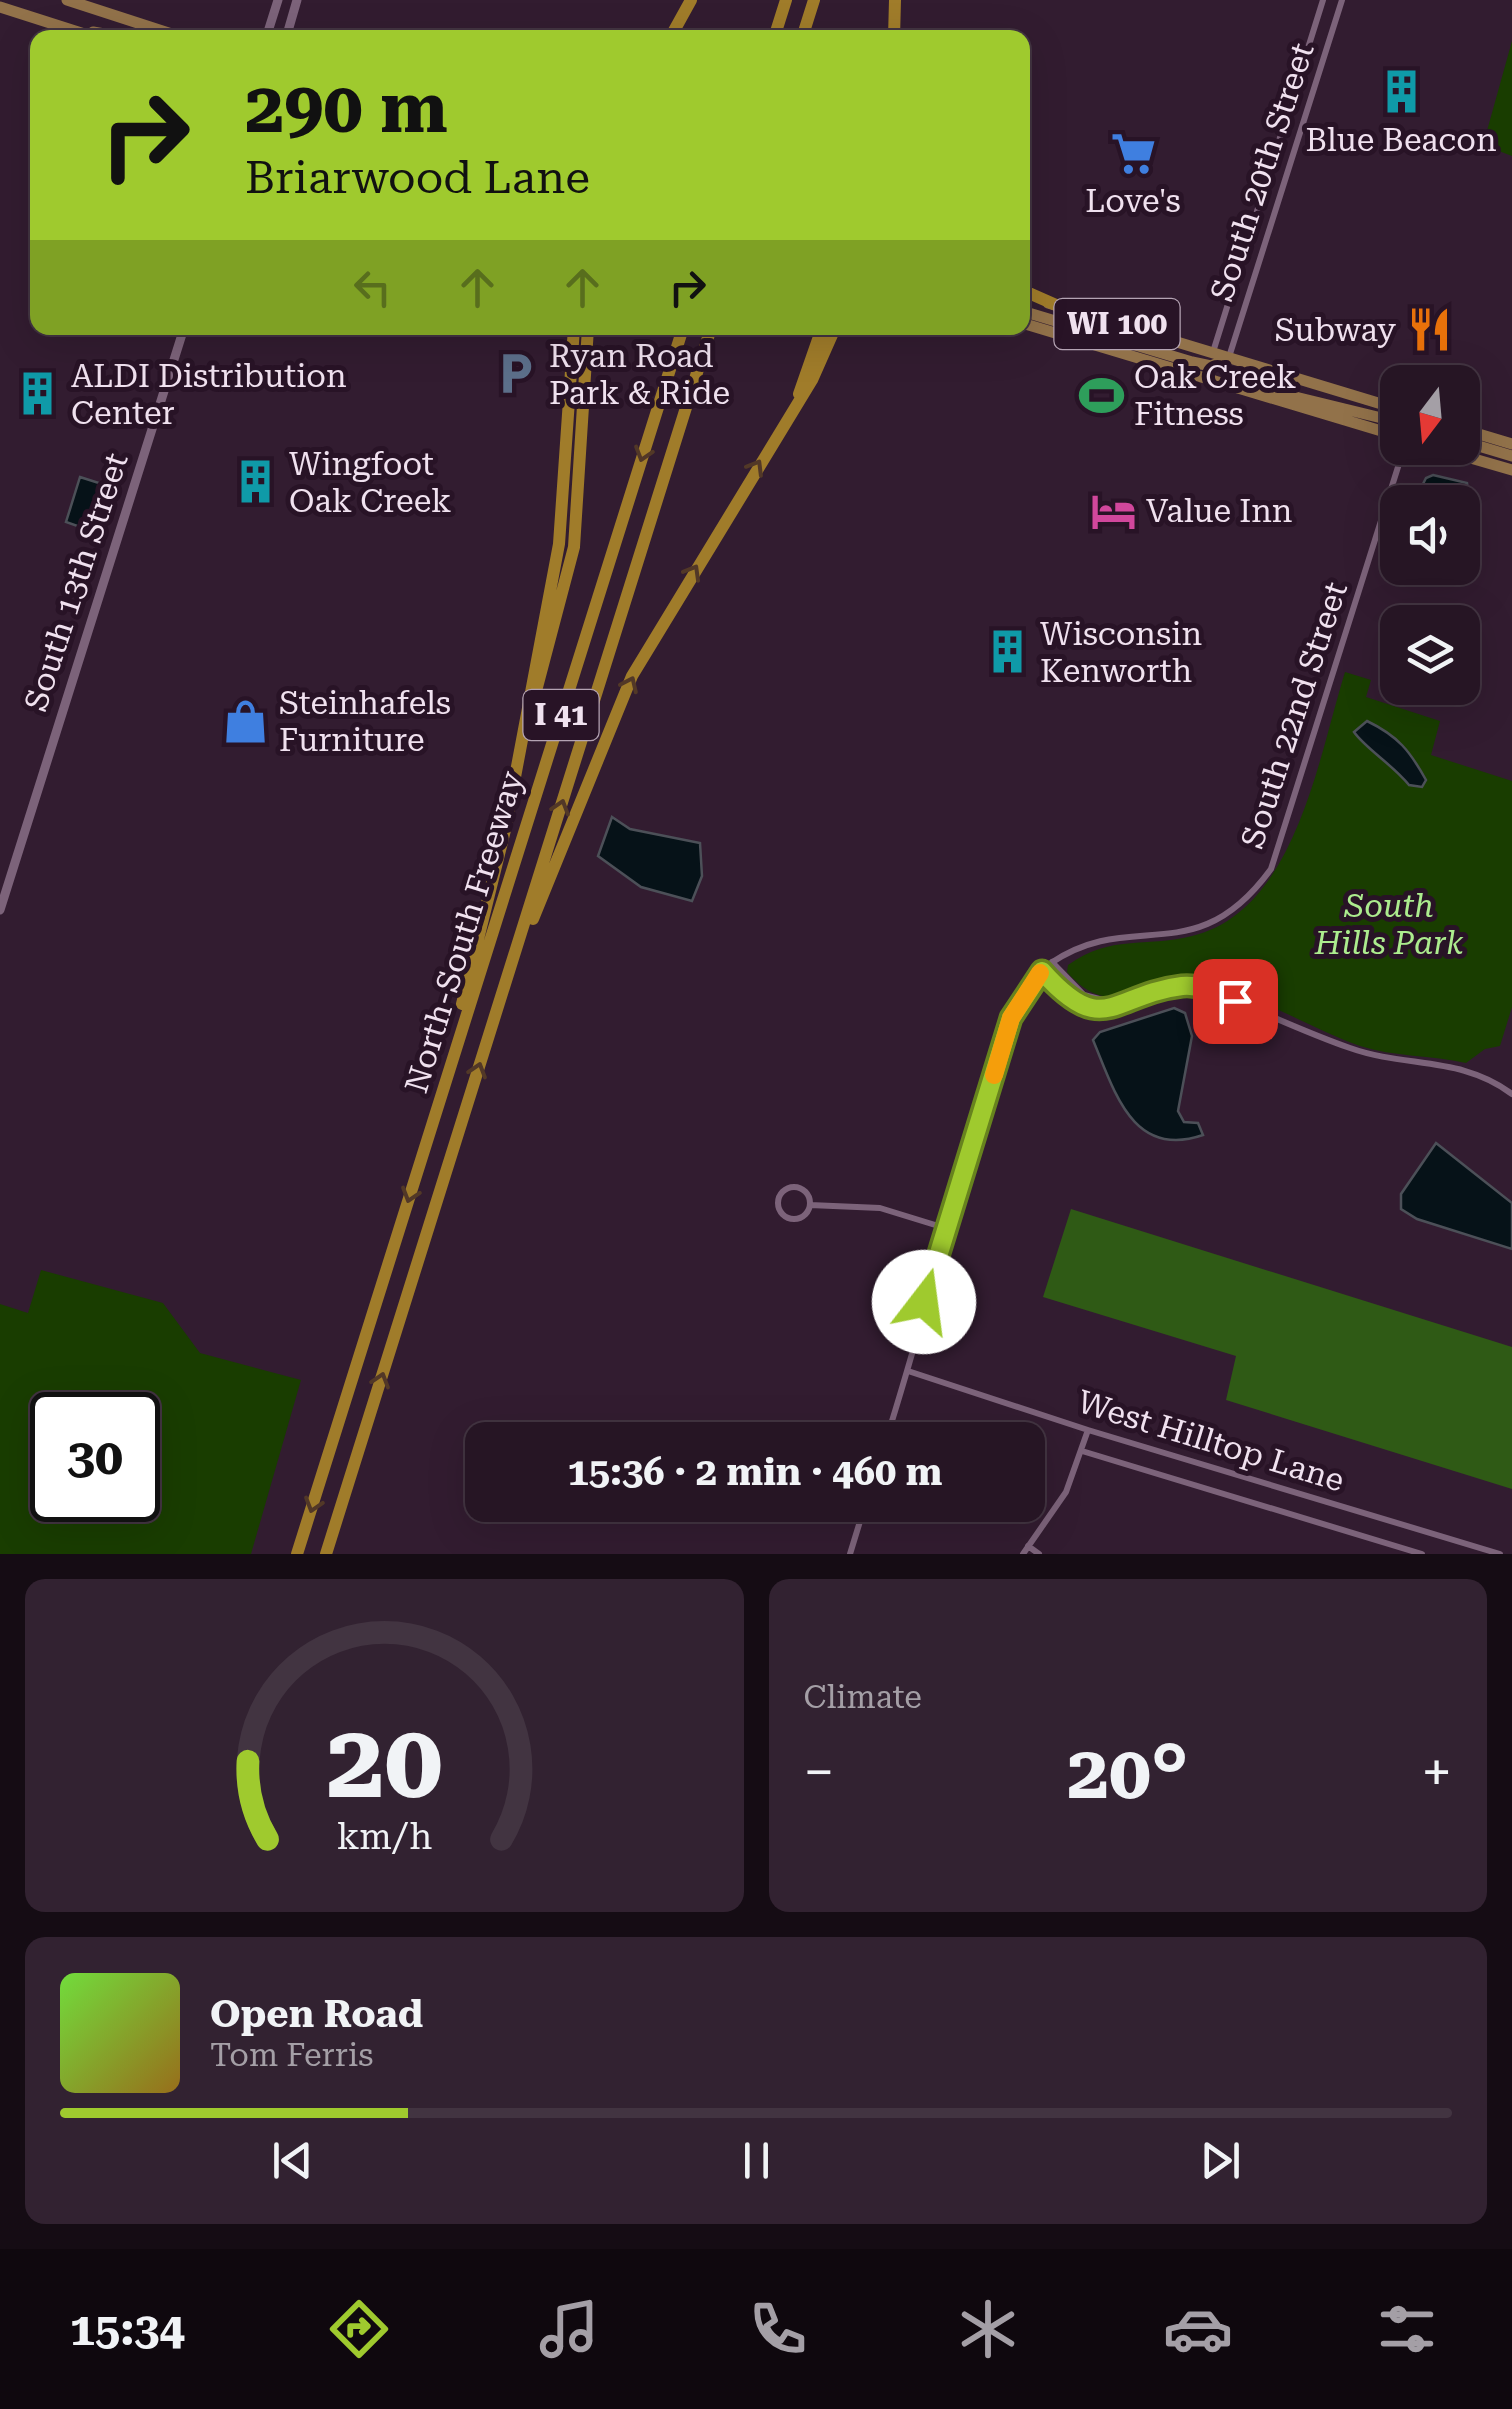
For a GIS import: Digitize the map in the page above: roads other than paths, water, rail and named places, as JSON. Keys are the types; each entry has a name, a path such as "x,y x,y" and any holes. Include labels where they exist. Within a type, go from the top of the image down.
{"highway":[{"path":"674,30 691,0"},
{"path":"777,30 786,0"},
{"path":"805,30 814,0"},
{"path":"894,30 895,0"},
{"path":"1030,297 1056,305"},
{"path":"439,1102 505,830 559,544 574,335"},
{"path":"528,717 574,548 588,335"},
{"name":"North-South Freeway","path":"297,1554 681,335"},
{"name":"North-South Freeway","path":"326,1554 709,335"},
{"path":"798,396 820,335"},
{"path":"510,967 550,883 632,676 798,396 812,380 832,335"}],"main road":[{"path":"67,0 159,30"},
{"path":"0,7 73,30"},
{"name":"WI 100","path":"1056,305 1212,359"},
{"path":"1030,313 1212,359 1229,358 1380,404"},
{"name":"WI 100","path":"1030,325 1380,431"},
{"path":"1255,393 1330,403 1380,417"},
{"path":"1480,434 1512,444"},
{"path":"1480,447 1512,456"},
{"path":"1480,461 1512,470"}],"street":[{"path":"269,30 278,0"},
{"path":"289,30 298,0"},
{"name":"South 20th Street","path":"1212,380 1212,359 1323,0"},
{"name":"South 20th Street","path":"1229,358 1342,0"},
{"name":"South 13th Street","path":"0,910 182,335"},
{"name":"South 22nd Street","path":"1047,966 1076,948 1103,940 1171,936 1201,928 1242,903 1272,869 1399,465"},
{"path":"1047,966 1074,1002 1094,1010 1186,986 1206,989 1353,1049 1476,1072 1512,1094"},
{"path":"1047,966 1084,995 1125,1005"},
{"path":"892,1422 945,1228 1011,1018 1047,966"},
{"path":"798,1188 806,1192 810,1205 806,1214 792,1219 782,1214 779,1200 784,1191 798,1188"},
{"path":"810,1205 860,1205 945,1228"},
{"name":"West Hilltop Lane","path":"908,1371 1088,1430 1500,1554"},
{"path":"1023,1554 1066,1492 1088,1430"},
{"name":"West Hilltop Lane","path":"1082,1450 1422,1554"},
{"path":"850,1554 860,1522"},
{"path":"1028,1546 1040,1554"}],"place":[{"name":"Blue Beacon","path":"1401,92"},
{"name":"Love's","path":"1133,153"},
{"name":"Subway","path":"1429,330"},
{"name":"Ryan Road Park & Ride","path":"516,374"},
{"name":"ALDI Distribution Center","path":"38,394"},
{"name":"Oak Creek Fitness","path":"1101,395"},
{"name":"Wingfoot Oak Creek","path":"256,482"},
{"name":"Value Inn","path":"1113,511"},
{"name":"Wisconsin Kenworth","path":"1007,652"},
{"name":"Steinhafels Furniture","path":"246,721"}],"park label":[{"name":"South Hills Park","path":"1389,924"}]}
